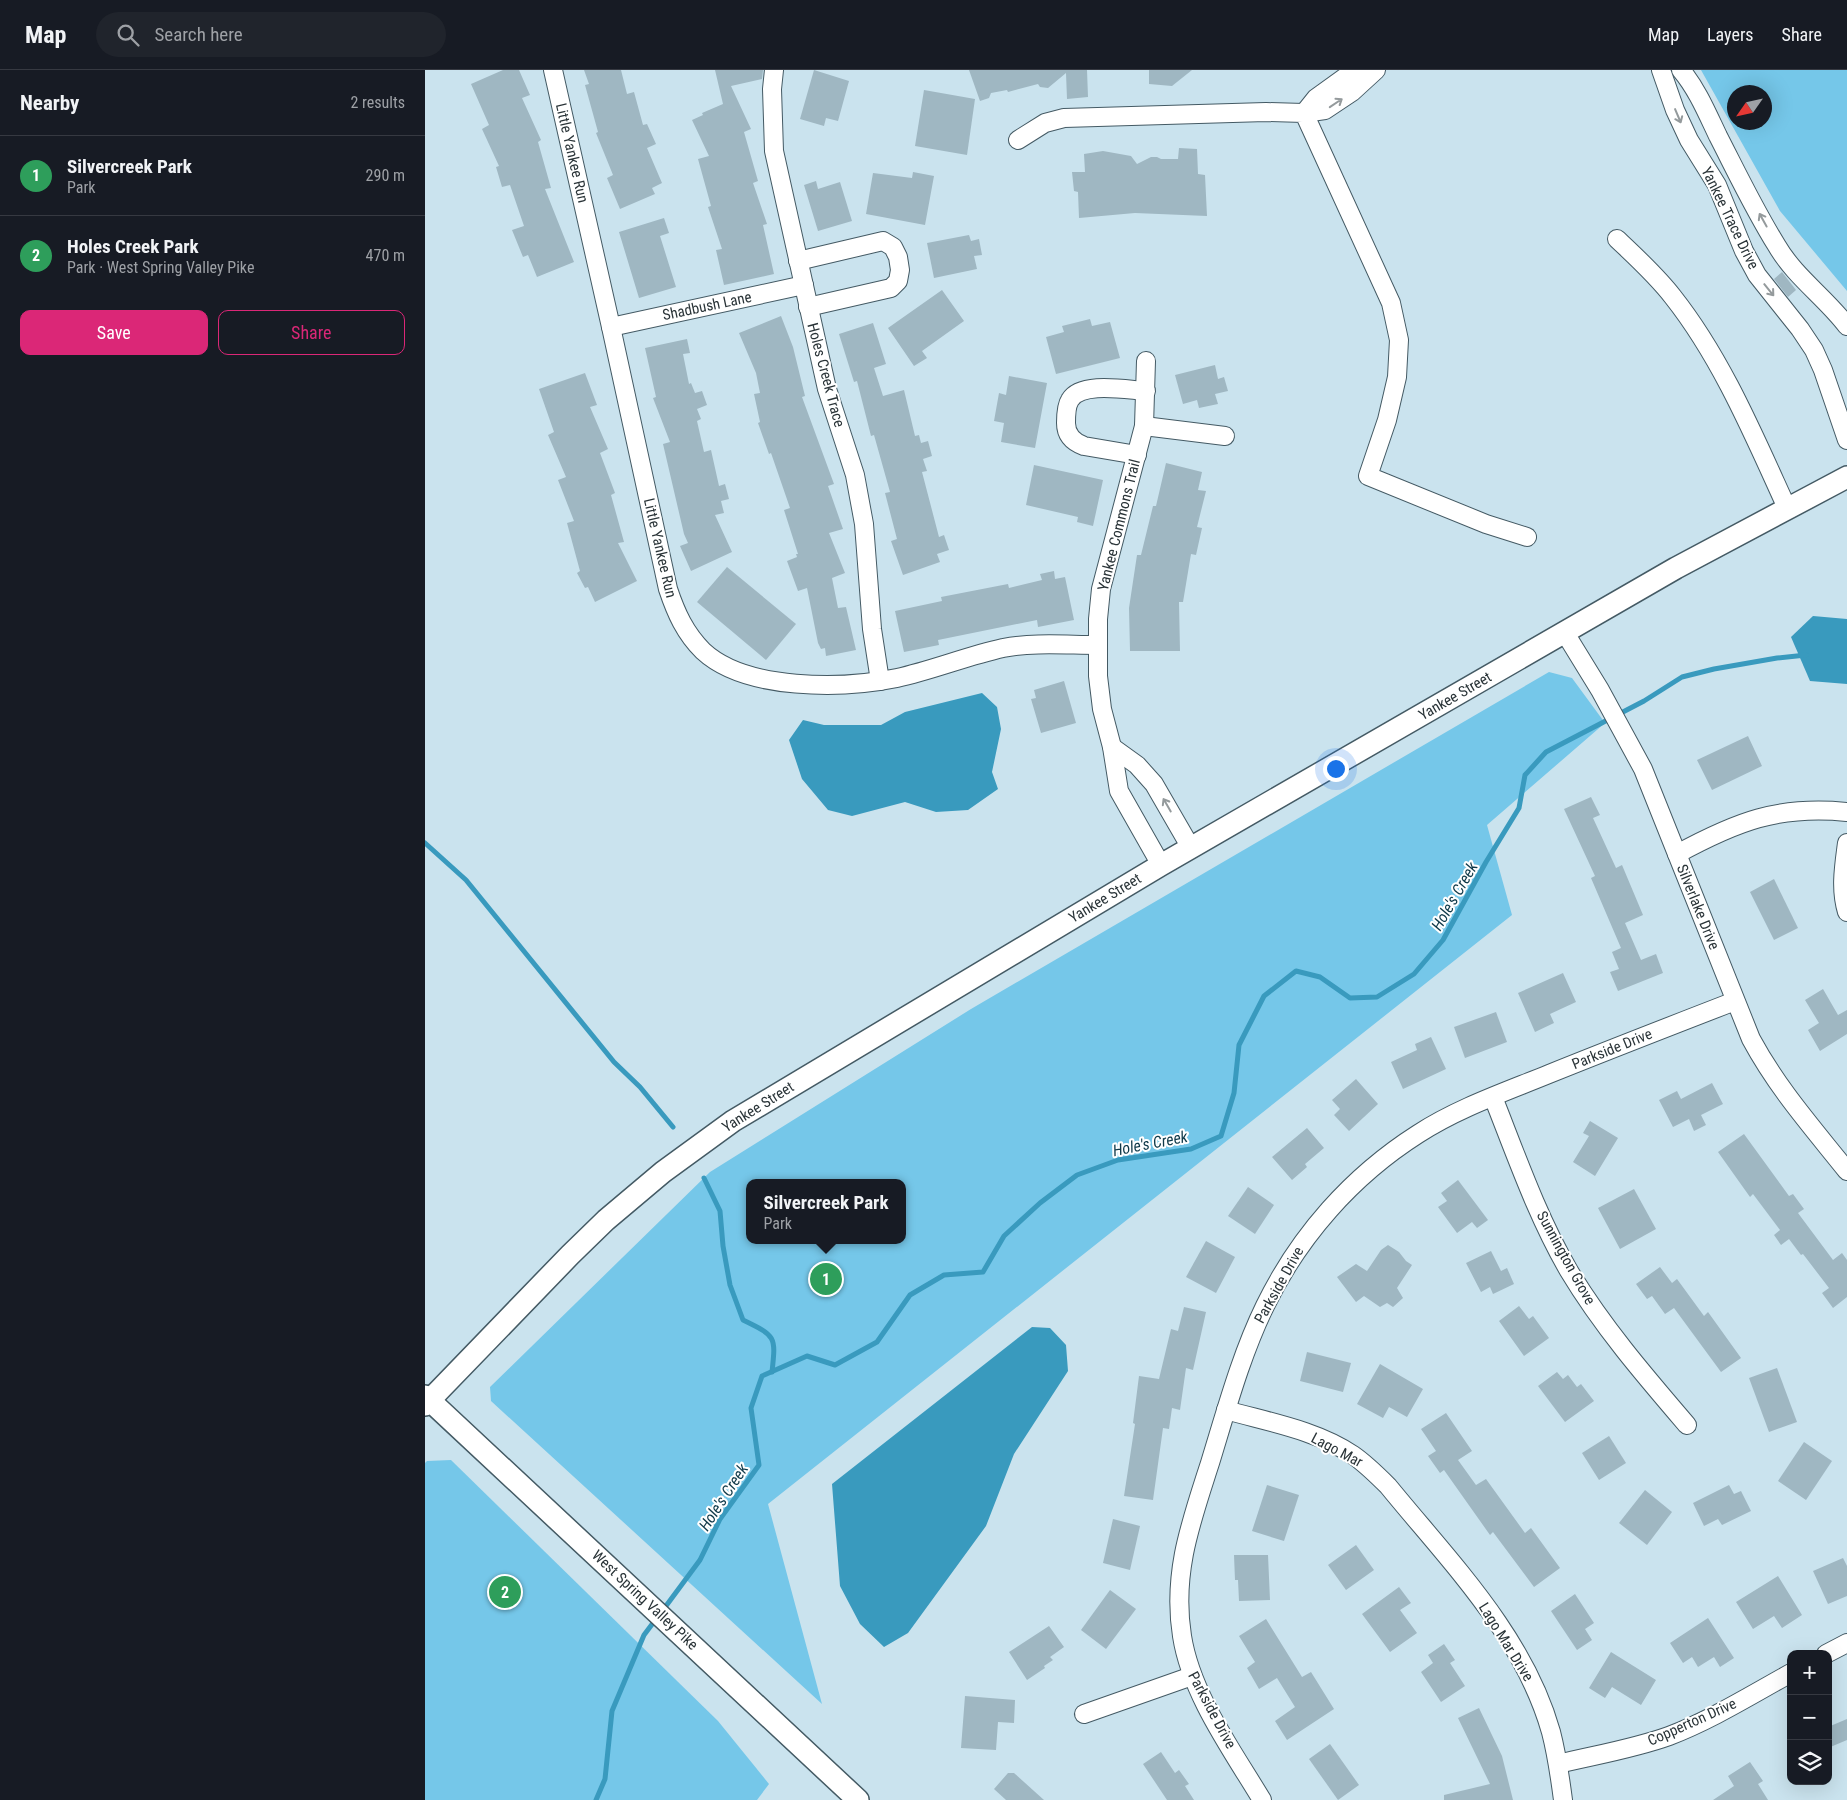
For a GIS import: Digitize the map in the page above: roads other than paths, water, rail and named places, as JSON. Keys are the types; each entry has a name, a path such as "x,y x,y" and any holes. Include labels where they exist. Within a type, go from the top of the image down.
{"street":[{"name":"Little Yankee Run","path":"553,70 611,327 667,589 681,624 705,652 721,664 767,679 795,684 826,685 880,681 1005,648 1029,644 1098,645"},
{"name":"Holes Creek Trace","path":"774,70 772,89 774,151 827,389 855,475 864,524 872,629 880,681"},
{"path":"1304,113 1316,98 1355,70"},
{"path":"1017,140 1045,123 1064,118 1266,112 1304,113 1325,110 1352,92 1376,70"},
{"name":"Yankee Trace Drive","path":"1661,70 1675,110 1689,140 1717,185 1744,251 1757,275 1800,329 1814,350 1823,370 1847,440"},
{"name":"Yankee Trace Drive","path":"1681,70 1697,94 1777,247 1789,264 1833,308 1847,326"},
{"path":"1304,113 1391,303 1399,340 1397,377 1387,420 1368,476 1486,524 1527,537"},
{"path":"1617,239 1673,296 1700,334 1735,398 1787,508"},
{"path":"798,261 869,243 883,242 893,247 898,257 900,270 898,280 891,288 808,307"},
{"name":"Shadbush Lane","path":"611,327 804,285"},
{"name":"Yankee Commons Trail","path":"1146,361 1144,426 1101,589 1098,620 1098,676 1102,709 1112,747 1119,791 1161,864"},
{"path":"1137,455 1084,446 1076,442 1067,432 1068,404 1071,398 1084,389 1145,391"},
{"path":"1144,426 1225,436"},
{"name":"Yankee Street","path":"427,1400 606,1220 648,1184 696,1147 763,1103 1161,864 1684,563 1847,477"},
{"name":"Silverlake Drive","path":"1565,633 1603,696 1643,769 1751,1039 1787,1098 1847,1171"},
{"path":"1112,747 1137,765 1154,784 1191,848"},
{"path":"1677,854 1719,832 1762,817 1789,812 1825,810 1847,812"},
{"path":"1847,843 1843,877 1844,899 1847,912"},
{"name":"Parkside Drive","path":"1262,1800 1202,1698 1192,1676 1182,1638 1179,1612 1179,1581 1185,1543 1226,1410 1265,1305 1289,1262 1315,1226 1361,1176 1417,1134 1445,1118 1493,1096 1735,1001"},
{"name":"Sunnington Grove","path":"1493,1096 1539,1210 1569,1270 1599,1316 1687,1425"},
{"name":"West Spring Valley Pike","path":"427,1400 730,1679 858,1800"},
{"name":"Lago Mar","path":"1226,1410 1309,1434 1352,1454 1388,1486 1423,1529"},
{"name":"Lago Mar Drive","path":"1423,1529 1480,1598 1520,1659 1545,1715 1558,1764 1563,1800"},
{"path":"1832,1651 1847,1644"},
{"name":"Copperton Drive","path":"1558,1764 1644,1744 1671,1735 1717,1714 1787,1675"},
{"path":"1084,1714 1192,1676"}],"waterway":[{"name":"Hole's Creek","path":"663,1610 700,1560 720,1519 759,1465 751,1408 762,1376 807,1356 835,1365 877,1342 910,1295 944,1275 983,1272 1004,1236 1040,1203 1077,1175 1118,1160 1191,1149 1221,1136 1234,1093 1239,1045 1264,996 1296,971 1320,977 1350,998 1377,997 1414,974 1443,940 1486,862 1519,808 1525,775 1546,752 1644,701 1682,677 1714,669 1806,655"},
{"path":"425,843 466,880 614,1062 640,1087 673,1127"},
{"path":"704,1178 720,1211 723,1246 730,1285 743,1320 762,1330 771,1338 774,1351 772,1372"},
{"name":"Hole's Creek","path":"596,1800 605,1779 612,1711 644,1635 656,1619"}],"place":[{"name":"Silvercreek Park","path":"826,1279"},
{"name":"Holes Creek Park","path":"505,1592"}]}
